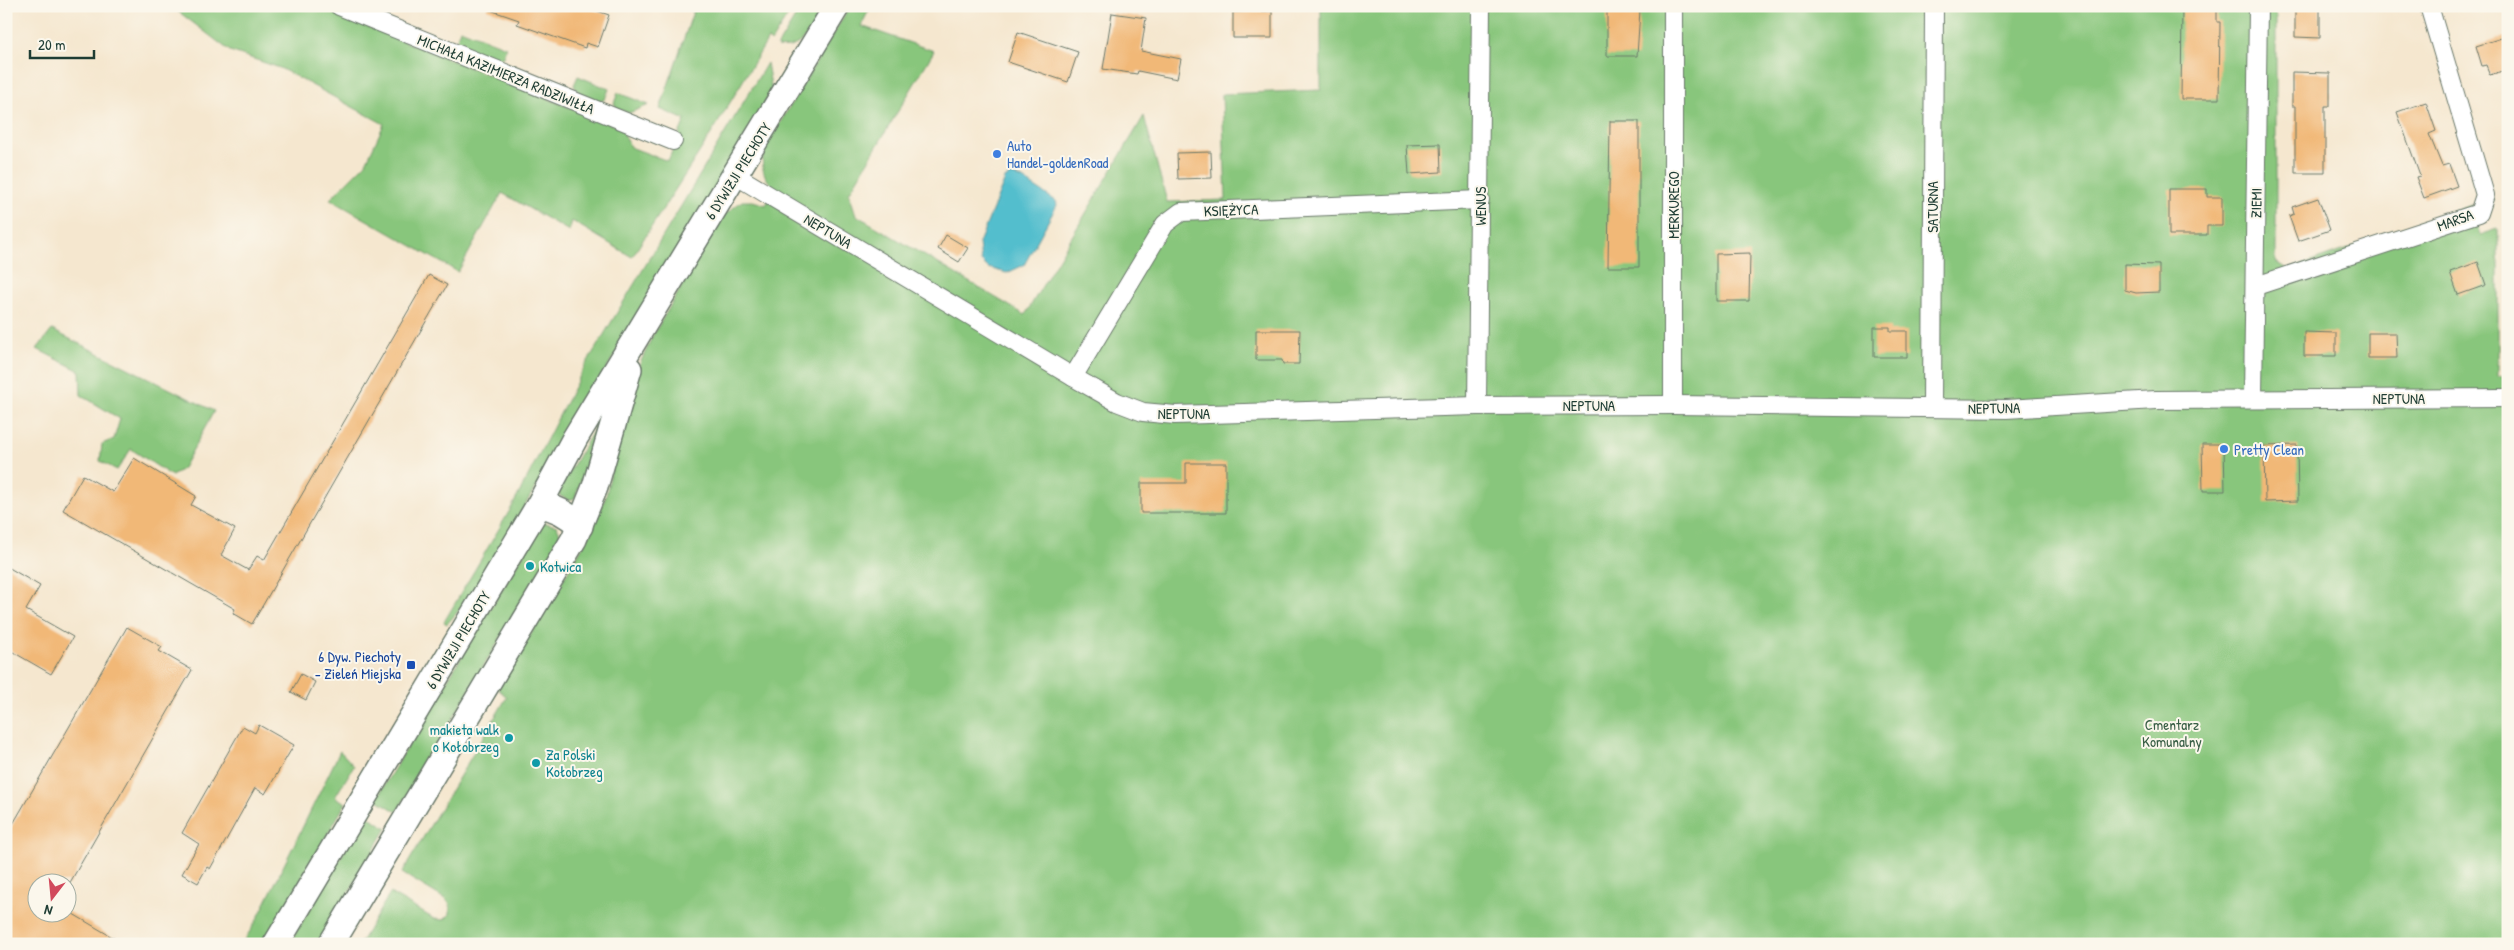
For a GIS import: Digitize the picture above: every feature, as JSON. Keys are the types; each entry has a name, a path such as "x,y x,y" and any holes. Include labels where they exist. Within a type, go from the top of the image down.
{"street":[{"name":"MICHAŁA KAZIMIERZA RADZIWIŁŁA","path":"338,6 673,142"},
{"name":"6 DYWIZJI PIECHOTY","path":"276,944 539,505 575,438 837,6"},
{"name":"WENUS","path":"1478,406 1481,6"},
{"name":"MERKUREGO","path":"1673,6 1673,405"},
{"name":"SATURNA","path":"1932,408 1934,6"},
{"name":"ZIEMI","path":"2253,399 2256,286 2258,6"},
{"name":"MARSA","path":"2256,286 2479,213 2485,195 2429,6"},
{"name":"NEPTUNA","path":"735,175 1073,377 1117,402 1143,412 1175,415 1478,406 1673,405 2006,409 2156,400 2508,398"},
{"name":"KSIĘŻYCA","path":"1073,377 1165,224 1180,212 1480,200"},
{"name":"6 DYWIZJI PIECHOTY","path":"331,944 568,552 594,487 639,335"},
{"path":"539,505 549,506 569,515 580,526"}],"green space":[{"path":"171,6 315,6 621,128 630,147 668,161 685,120 660,109 695,6 794,6 771,42 768,39 713,131 632,257 572,221 569,231 502,193 458,272 330,199 366,163 384,124 280,68 230,51"},
{"path":"802,6 824,6 811,29 801,41 794,46 777,47"},
{"name":"Cmentarz Komunalny","path":"850,6 871,6 861,26 934,51 849,193 856,215 1025,315 1144,116 1167,202 1226,200 1222,94 1321,90 1321,6 2276,6 2276,262 2288,270 2471,205 2480,235 2498,229 2498,376 2508,376 2508,944 360,944 390,893 434,919 444,920 450,914 450,904 445,899 402,873 507,697 498,689 593,529 606,496 624,407 637,370 653,335 724,215 742,201 753,201 766,205 775,188 764,174 763,158 766,146"},
{"path":"460,29 506,47 503,57 495,60 461,46 457,38"},
{"path":"767,63 772,91 469,599 447,624 444,622 513,505 585,366"},
{"path":"578,76 609,89 605,99 599,102 579,94 574,85"},
{"path":"618,93 649,105 629,113 617,109 614,103"},
{"path":"52,330 214,411 183,468 172,476 131,449 117,470 100,461 102,444 114,439 120,419 81,395 80,371 37,349"},
{"path":"599,421 599,427 575,498 569,500 560,496 558,491"},
{"path":"545,523 557,526 561,536 397,812 376,799 539,528"},
{"path":"340,751 354,766 335,797 346,803 263,944 242,944 257,920"},
{"path":"366,815 387,828 318,944 289,944"}],"water":[{"path":"1010,175 1021,178 1056,201 1057,205 1024,265 1007,273 988,268 981,261 979,243 1005,179"}],"building":[{"path":"488,6 583,6 609,15 598,47 586,43 585,48 517,24 519,20 487,9"},
{"path":"1607,6 1637,6 1637,11 1640,10 1637,56 1607,56"},
{"path":"2182,6 2217,6 2217,22 2220,22 2219,99 2181,99"},
{"path":"2295,6 2320,6 2320,38 2295,37"},
{"path":"1272,11 1272,38 1233,38 1233,12"},
{"path":"1112,13 1146,18 1141,51 1181,59 1177,79 1138,71 1137,74 1103,69"},
{"path":"1018,32 1078,52 1068,82 1008,62"},
{"path":"2508,36 2508,69 2490,75 2486,65 2482,66 2476,46"},
{"path":"2292,72 2330,73 2330,106 2325,106 2325,173 2295,173 2295,106 2292,106"},
{"path":"2426,102 2436,131 2429,134 2442,166 2449,164 2457,186 2424,198 2416,177 2420,176 2397,112"},
{"path":"1610,121 1639,121 1639,267 1608,267"},
{"path":"1440,144 1441,172 1409,174 1407,145"},
{"path":"1211,152 1212,178 1178,179 1177,153"},
{"path":"2169,189 2207,189 2207,197 2222,197 2222,226 2207,226 2207,235 2169,235"},
{"path":"2318,198 2330,230 2298,241 2289,216 2294,214 2292,207"},
{"path":"946,235 968,248 959,262 938,249"},
{"path":"1750,253 1749,301 1716,301 1716,254"},
{"path":"2478,262 2486,285 2458,295 2450,272"},
{"path":"2125,264 2159,265 2159,292 2136,293 2125,290"},
{"path":"429,275 447,285 252,624 233,613 235,609 63,510 83,475 113,492 134,458 196,496 191,505 235,529 221,555 248,570 257,556 264,560"},
{"path":"1874,327 1890,327 1890,331 1907,331 1907,357 1874,357"},
{"path":"1256,330 1300,330 1299,364 1283,364 1282,360 1256,360"},
{"path":"2304,332 2336,333 2336,356 2304,356"},
{"path":"2368,333 2396,333 2397,358 2368,358"},
{"path":"2202,444 2224,444 2225,491 2203,491"},
{"path":"2297,445 2298,501 2265,502 2264,446"},
{"path":"1186,463 1226,463 1226,513 1141,513 1141,483 1186,483"},
{"path":"6,566 40,586 26,610 73,637 51,674 6,648"},
{"path":"127,627 162,647 159,651 192,670 76,872 28,872 28,922 78,922 78,917 124,944 6,944 6,836"},
{"path":"301,674 315,682 306,700 291,692"},
{"path":"259,725 294,745 265,794 255,788 210,869 207,867 198,883 182,874 199,844 182,833 243,726 255,733"}],"place":[{"name":"Auto Handel-goldenRoad","path":"997,154"},
{"name":"Pretty Clean","path":"2224,449"},
{"name":"Kotwica","path":"530,566"},
{"name":"6 Dyw. Piechoty - Zieleń Miejska","path":"411,665"},
{"name":"makieta walk o Kołobrzeg","path":"509,738"},
{"name":"Za Polski Kołobrzeg","path":"536,763"}]}
